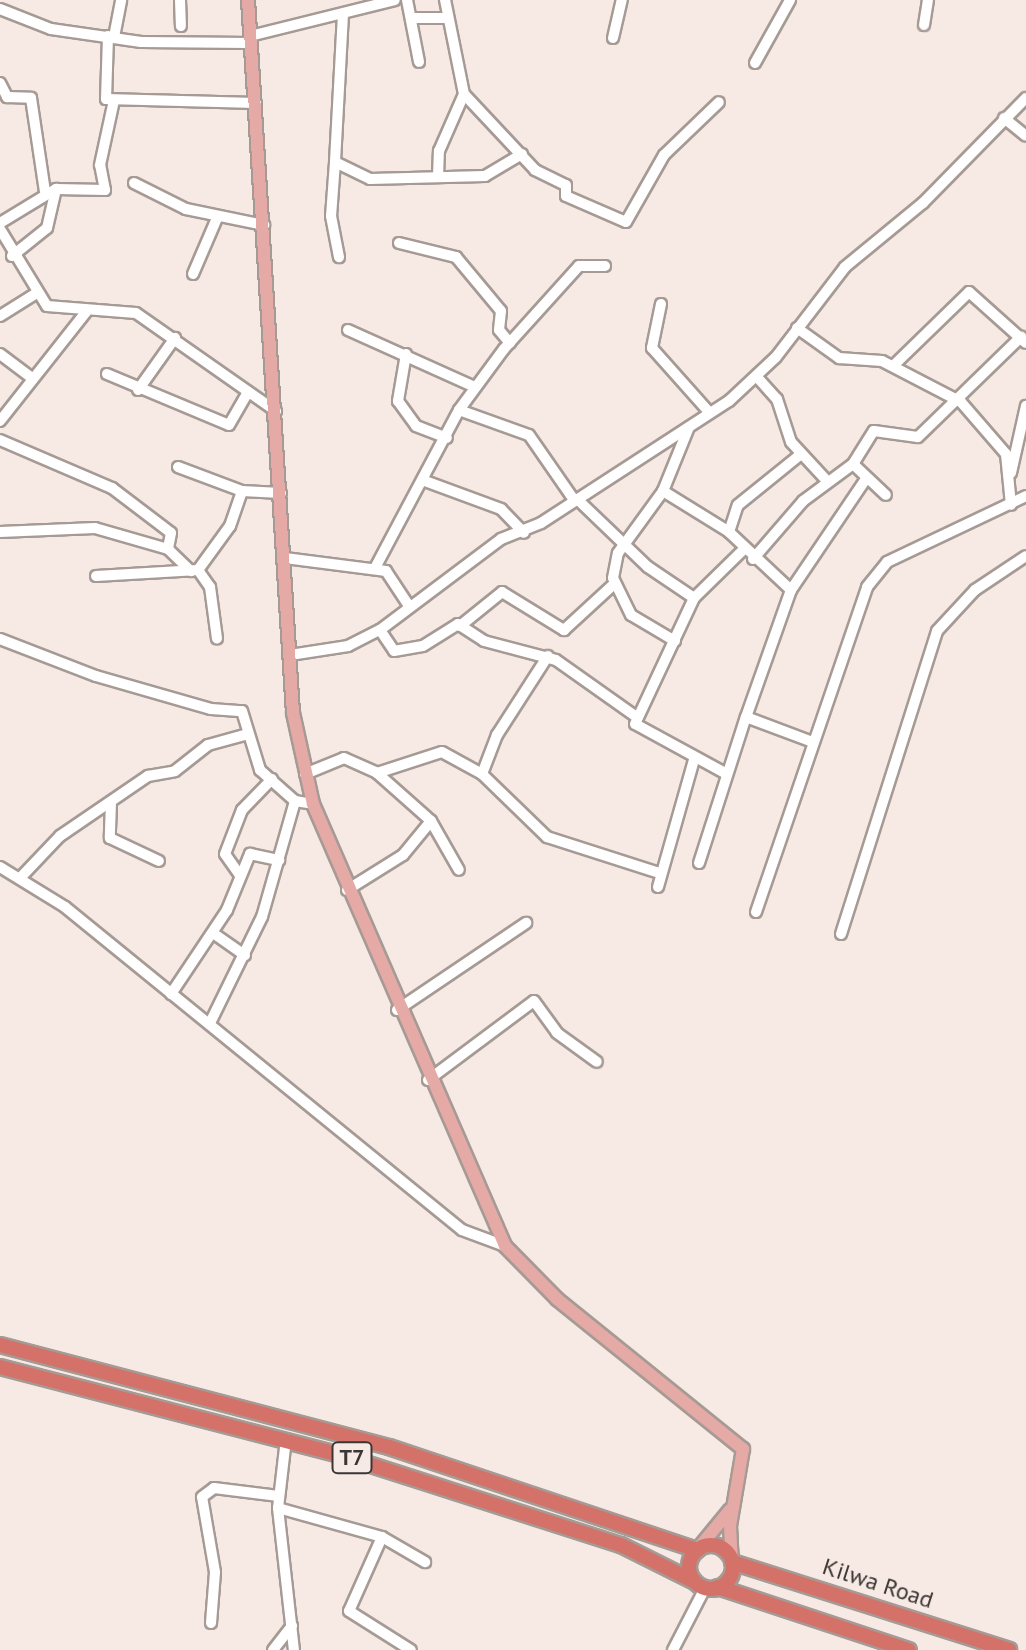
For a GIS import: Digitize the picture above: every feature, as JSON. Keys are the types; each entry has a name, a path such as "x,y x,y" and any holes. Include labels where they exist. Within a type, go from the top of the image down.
{"highway":[{"name":"T7","path":"0,1345 389,1447 697,1550 721,1547 732,1562"},
{"name":"T7","path":"0,1367 286,1439 599,1537 669,1563 705,1585 909,1650"},
{"path":"697,1550 689,1569 705,1585 730,1577 732,1562"},
{"name":"Kilwa Road","path":"732,1562 1009,1650"}],"main road":[{"path":"248,0 290,655 305,774 313,804 397,1010 505,1246 557,1299 736,1438 745,1462 735,1502 732,1562"},
{"path":"697,1550 735,1502"}],"street":[{"path":"121,0 111,36 103,94 114,100 256,103"},
{"path":"180,0 181,26"},
{"path":"0,9 51,29 111,36 250,39 395,0"},
{"path":"407,0 419,62"},
{"path":"445,0 444,18 464,94 522,154 566,185 566,196 626,222 664,155 719,102"},
{"path":"613,38 622,0"},
{"path":"755,63 790,0"},
{"path":"924,25 928,0"},
{"path":"339,257 331,216 343,14"},
{"path":"412,18 444,18"},
{"path":"0,83 7,97 31,98 51,191 47,228 12,256"},
{"path":"438,177 439,151 464,94"},
{"path":"0,223 51,191 105,190 100,165 114,100"},
{"path":"290,655 348,646 380,630 501,539 524,533 757,377 845,267 933,194 1004,118 1025,102"},
{"path":"1004,118 1026,136"},
{"path":"335,162 370,179 490,175 522,154"},
{"path":"134,183 217,218 264,225"},
{"path":"193,274 217,218"},
{"path":"1,234 35,294 54,308 86,312 129,310 175,338 246,396 276,411"},
{"path":"399,243 456,257 501,311 499,330 510,343"},
{"path":"375,568 425,481 459,410 475,387 579,266 605,266"},
{"path":"753,559 828,482 853,464 874,431 915,438 961,402 1023,340 969,292 893,366"},
{"path":"0,316 35,294"},
{"path":"661,304 652,348 709,412"},
{"path":"0,421 86,312"},
{"path":"797,328 839,358 893,366 961,402 1000,444 1010,475"},
{"path":"348,330 475,387"},
{"path":"138,390 175,338"},
{"path":"406,354 398,401 416,426 447,438"},
{"path":"1,358 32,378"},
{"path":"107,374 138,390 229,425 246,396"},
{"path":"757,377 777,399 801,454 828,482"},
{"path":"1011,505 1010,475 1026,406"},
{"path":"459,410 529,435 575,500 694,598"},
{"path":"460,626 502,592 564,630 614,584 625,544 663,491 689,425"},
{"path":"0,440 112,488 171,533 168,549"},
{"path":"729,532 738,505 801,454"},
{"path":"853,464 886,495"},
{"path":"178,467 242,491 281,493"},
{"path":"699,863 725,773 791,590 866,479"},
{"path":"425,481 501,509 524,533"},
{"path":"96,576 194,570 230,526 242,491"},
{"path":"663,491 729,532 743,550 791,590"},
{"path":"756,912 810,741 857,608 887,562 1026,496"},
{"path":"0,532 86,527 168,549 210,587 217,639"},
{"path":"725,773 636,729 638,718 694,598 743,550"},
{"path":"841,934 937,631 975,590 1026,556"},
{"path":"285,558 375,568 396,582 409,606"},
{"path":"614,584 631,615 675,641"},
{"path":"380,630 394,651 415,650 447,625 460,626 484,641 548,656 638,718"},
{"path":"0,639 96,676 211,709 242,711 260,770 295,801 313,804"},
{"path":"482,774 497,735 548,656"},
{"path":"746,717 810,741"},
{"path":"22,876 44,849 153,773 175,771 208,745 248,734"},
{"path":"377,773 432,751 482,774 547,837 659,873"},
{"path":"305,774 344,758 377,773 431,821 459,870"},
{"path":"658,887 659,873 694,760"},
{"path":"239,874 225,854 242,810 272,779"},
{"path":"210,1023 245,955 279,860 295,801"},
{"path":"111,802 110,838 159,861"},
{"path":"347,890 403,855 431,821"},
{"path":"171,994 213,933 239,874 254,851 279,860"},
{"path":"0,867 22,876 210,1023 462,1230 505,1246"},
{"path":"397,1010 526,923"},
{"path":"213,933 245,955"},
{"path":"428,1080 534,1001 557,1033 597,1062"},
{"path":"286,1439 278,1508 294,1650"},
{"path":"211,1623 215,1572 202,1497 214,1488 279,1496"},
{"path":"278,1508 382,1537 425,1562"},
{"path":"382,1537 349,1611 408,1649"},
{"path":"673,1650 705,1585"},
{"path":"273,1650 292,1626"}]}
